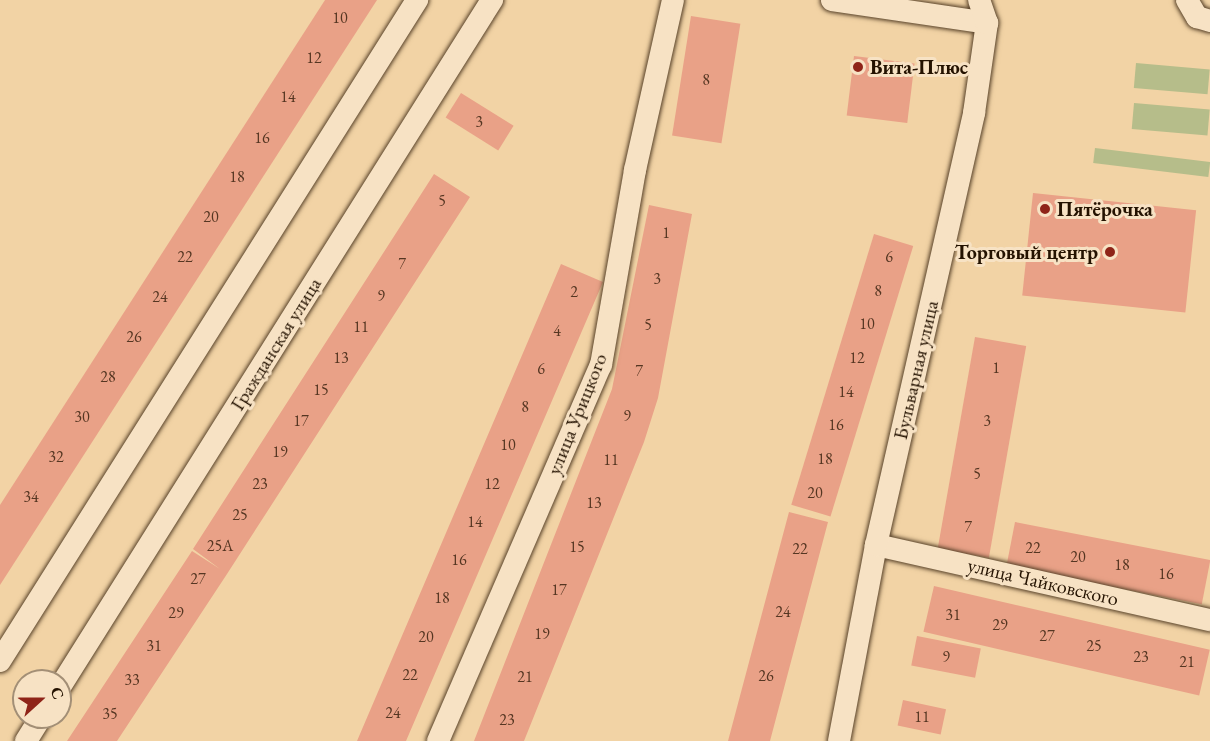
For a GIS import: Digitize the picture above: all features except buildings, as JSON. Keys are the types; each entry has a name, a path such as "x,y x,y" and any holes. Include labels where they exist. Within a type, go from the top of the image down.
{"street":[{"path":"0,661 417,0"},
{"name":"Гражданская улица","path":"71,669 492,0"},
{"name":"улица Урицкого","path":"438,741 601,365 635,170 674,0"},
{"path":"832,0 987,23"},
{"name":"Бульварная улица","path":"839,741 876,545 974,113 987,23 979,0"},
{"path":"1187,0 1197,18 1210,21"},
{"name":"улица Чайковского","path":"876,545 1210,620"}],"green space":[{"path":"1136,63 1210,69 1208,94 1134,88"},
{"path":"1134,103 1210,110 1207,136 1132,129"},
{"path":"1095,148 1210,162 1208,177 1093,163"}],"place":[{"name":"Вита-Плюс","path":"858,67"},
{"name":"Пятёрочка","path":"1045,209"},
{"name":"Торговый центр","path":"1110,252"}]}
